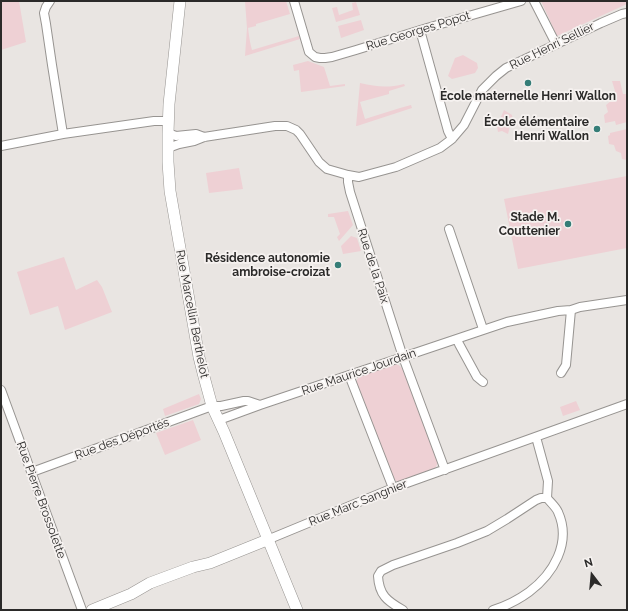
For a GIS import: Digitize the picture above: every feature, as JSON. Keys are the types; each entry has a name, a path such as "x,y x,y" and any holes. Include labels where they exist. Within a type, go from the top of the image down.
{"main road":[{"name":"Rue Marcellin Berthelot","path":"180,1 169,100 168,148 170,191 199,357 212,406 296,610"},
{"name":"Rue Marc Sangnier","path":"92,610 131,594 150,583 193,567 210,563 268,540"}],"street":[{"path":"50,1 44,13 63,134"},
{"name":"Rue Georges Popot","path":"294,1 309,52 315,57 325,58 521,1"},
{"path":"534,1 556,44"},
{"name":"Rue Henri Sellier","path":"168,148 204,137 268,127 287,126 300,134 322,165 334,171 348,175 364,176 396,167 440,148 452,139 464,125 482,90 506,68 601,23 627,13"},
{"path":"420,30 448,131 452,139"},
{"path":"1,146 63,134 154,121 168,121"},
{"name":"Rue Henri Sellier","path":"168,133 176,136 196,134 204,137"},
{"name":"Rue de la Paix","path":"348,175 350,192 402,357 445,470"},
{"path":"450,229 484,330"},
{"name":"Rue Maurice Jourdain","path":"219,420 260,404 507,322 627,300"},
{"path":"561,373 566,365 571,310"},
{"path":"457,339 477,376 483,382"},
{"path":"349,375 393,488"},
{"name":"Rue Pierre Brossolette","path":"1,390 82,610"},
{"name":"Rue Maurice Jourdain","path":"212,406 221,406 244,401 260,404"},
{"name":"Rue Marc Sangnier","path":"268,540 393,488 627,404"},
{"name":"Rue des Déportés","path":"32,472 212,406"},
{"path":"493,610 506,606 529,592 539,583 556,562 561,547 562,524 556,508 547,498 548,481 536,437"},
{"path":"403,610 389,602 382,594 378,576 381,571 393,565 457,543 487,530 536,500 547,498"}],"shaded area":[{"path":"1,1 19,1 26,42 1,50"},
{"path":"245,1 286,1 290,14 256,24 256,26 248,28 252,50 299,36 300,39 245,56 247,28"},
{"path":"541,1 627,1 627,4 557,36"},
{"path":"356,2 360,15 336,22 332,8 337,7 339,15 353,10 352,3"},
{"path":"361,20 364,30 341,38 338,26"},
{"path":"463,55 477,63 478,68 475,73 452,79 448,76 455,58"},
{"path":"308,61 324,67 330,86 345,84 345,86 301,92 299,70 294,71 293,65"},
{"path":"612,81 620,81 623,94 627,94 627,122 616,125 615,121 605,123 604,115 608,112 606,105 612,100 610,95 615,91"},
{"path":"360,83 382,86 404,84 405,86 389,91 389,94 360,102 365,119 411,105 412,108 356,126"},
{"path":"504,110 512,115 514,125 510,126 508,134 502,131 498,132 497,126"},
{"path":"627,129 627,160 622,159 621,153 616,151 614,145 609,144 608,136 610,133"},
{"path":"239,168 243,189 209,193 206,173"},
{"name":"Stade M. Couttenier","path":"627,176 627,248 518,269 504,199"},
{"path":"348,211 353,225 339,241 337,237 340,234 334,217 328,217 328,214"},
{"path":"351,236 357,238 361,251 343,254 341,246"},
{"path":"64,257 76,290 97,280 102,287 112,312 65,330 58,306 30,315 17,272"},
{"path":"397,364 402,368 438,462 435,469 401,482 395,480 393,477 356,382 359,376"},
{"path":"199,394 201,399 199,404 165,416 163,409"},
{"path":"576,401 580,410 563,416 560,407"},
{"path":"193,420 201,440 165,455 156,433"}],"place":[{"name":"École maternelle Henri Wallon","path":"528,83"},
{"name":"École élémentaire Henri Wallon","path":"597,129"},
{"name":"Stade M. Couttenier","path":"568,224"},
{"name":"Résidence autonomie ambroise-croizat","path":"338,265"}]}
